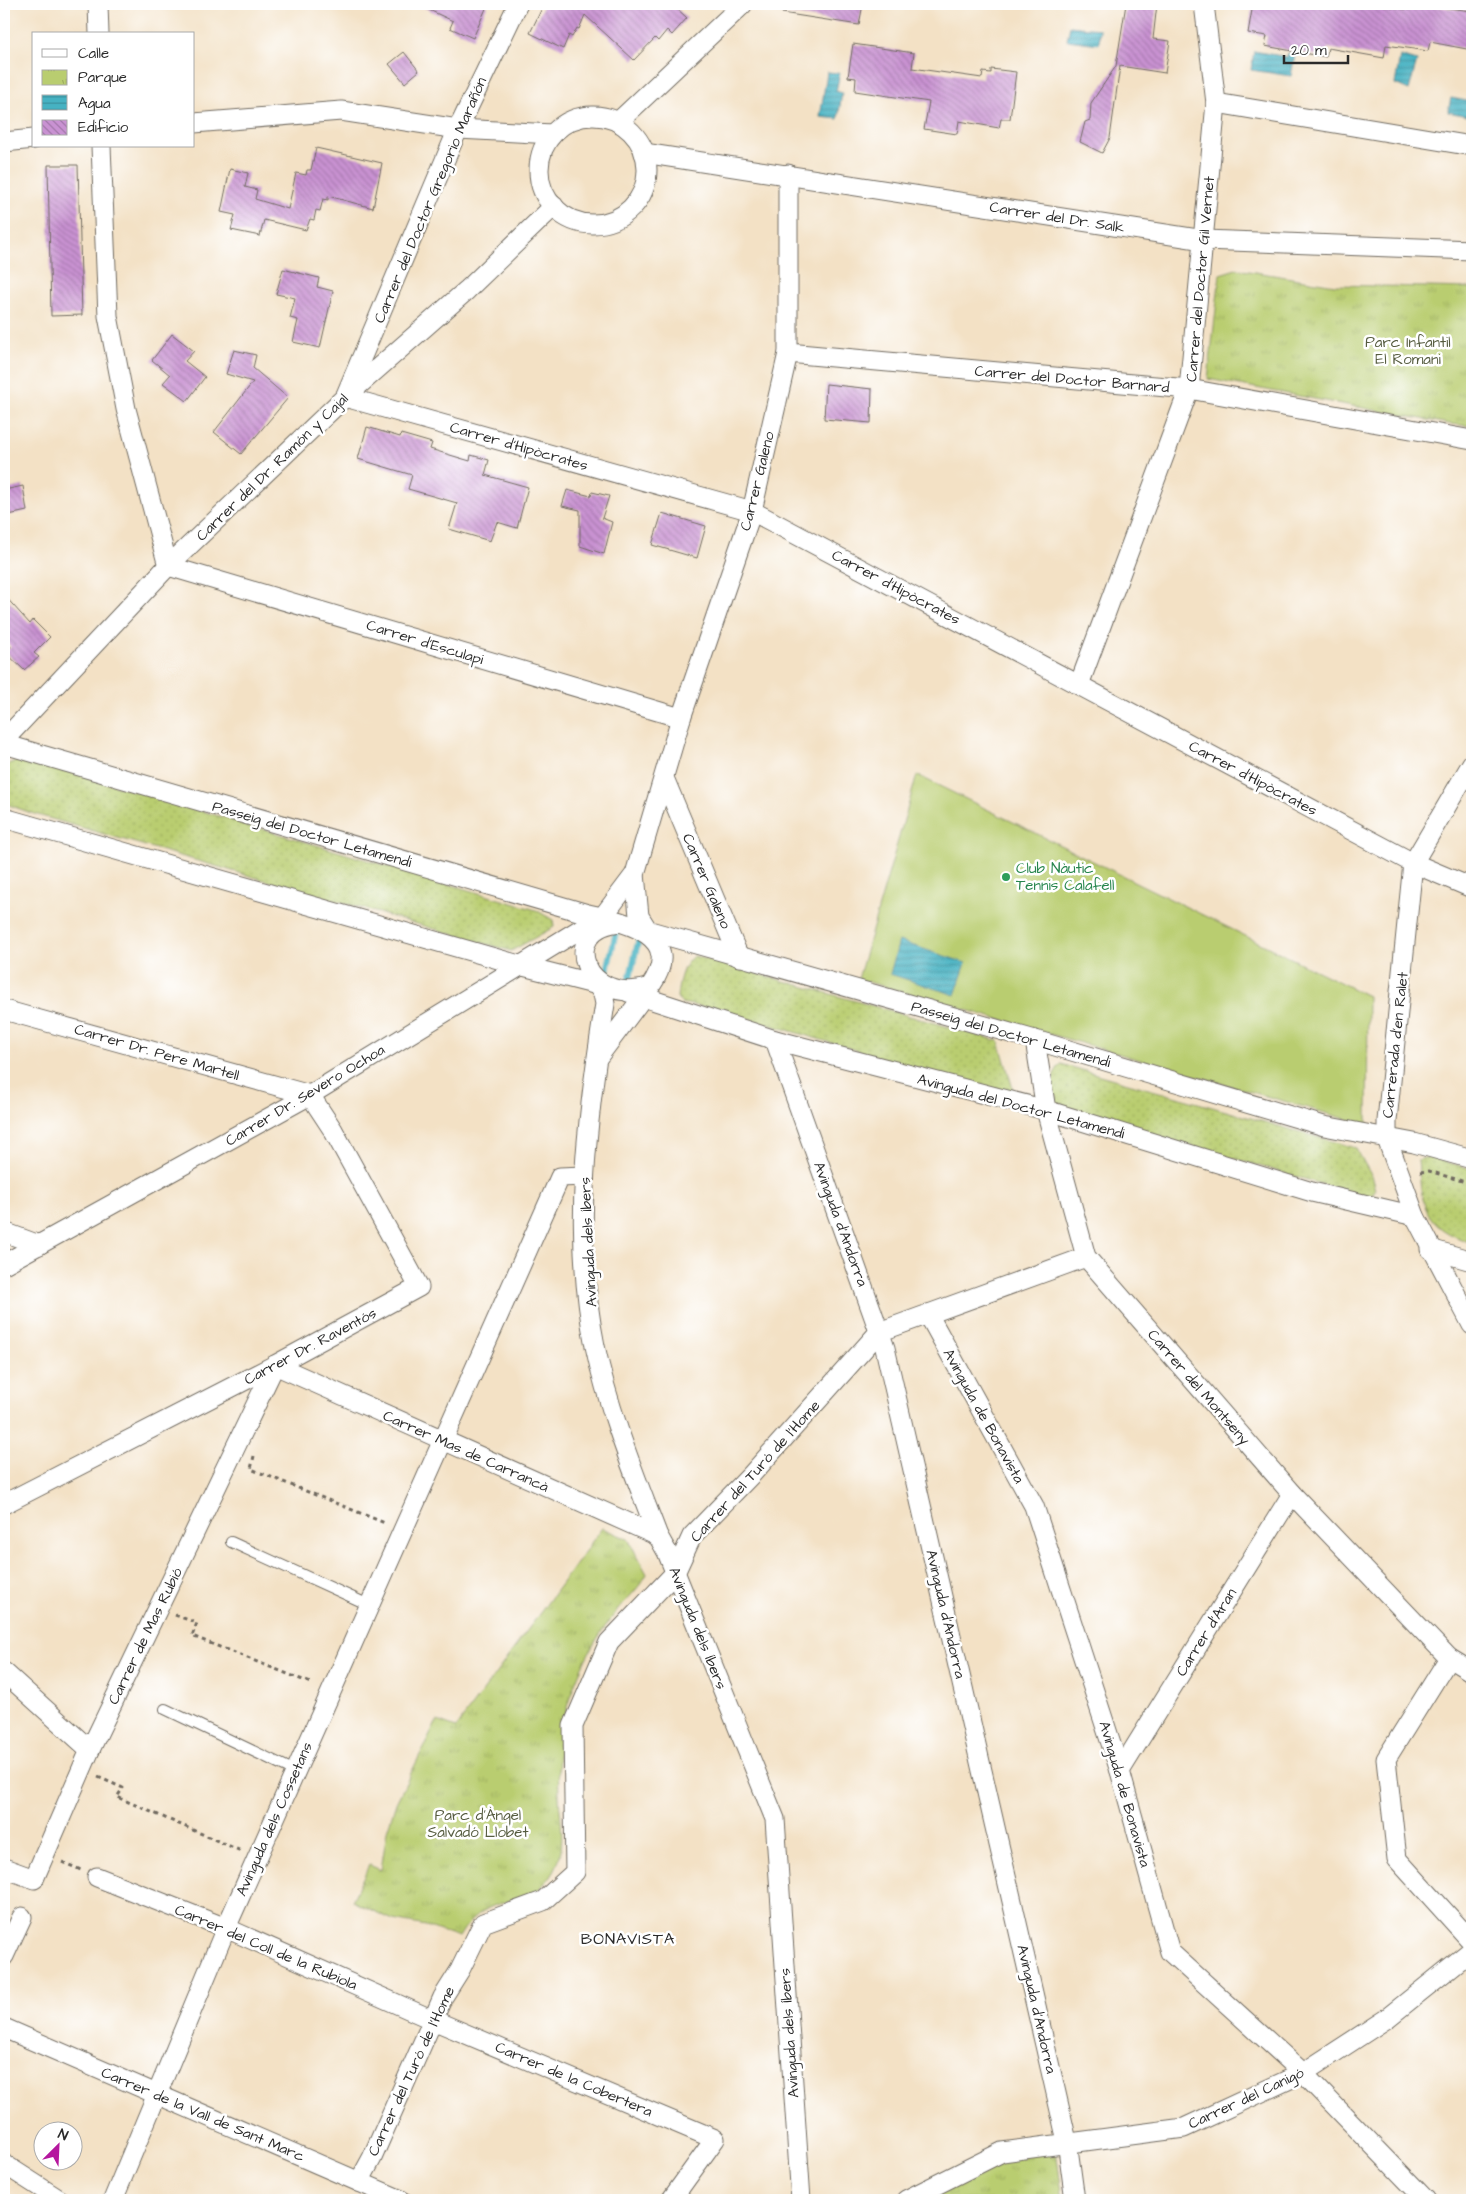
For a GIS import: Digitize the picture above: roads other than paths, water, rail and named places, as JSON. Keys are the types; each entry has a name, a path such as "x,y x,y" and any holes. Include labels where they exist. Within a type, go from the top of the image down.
{"street":[{"path":"98,4 99,32"},
{"name":"Carrer del Doctor Gregorio Marañón","path":"345,397 458,129 518,4"},
{"path":"618,122 743,4"},
{"name":"Carrer del Doctor Gil Vernet","path":"1079,685 1189,389 1216,103 1204,4"},
{"path":"1216,103 1472,146"},
{"path":"195,124 341,111 458,129 552,134"},
{"path":"601,116 618,122 635,136 644,153 647,170 644,189 634,205 620,217 600,224 581,222 564,216 554,206 541,187 538,168 542,150 552,134 564,124 582,117 601,116"},
{"path":"4,142 32,139"},
{"path":"101,148 108,316 126,409 168,566"},
{"name":"Carrer del Dr. Salk","path":"644,153 1204,240 1472,250"},
{"name":"Carrer Galeno","path":"639,929 635,874 681,718 752,510 788,353 788,174"},
{"name":"Carrer del Dr. Ramón y Cajal","path":"4,740 168,566 345,397 467,290 554,206"},
{"name":"Carrer del Doctor Barnard","path":"788,353 1189,389 1472,440"},
{"name":"Carrer d'Hipòcrates","path":"345,397 752,510 1413,864 1472,888"},
{"name":"Carrer d'Esculapi","path":"168,566 681,718"},
{"name":"Passeig del Doctor Letamendi","path":"4,744 639,929 1034,1040 1324,1126 1414,1143 1472,1159"},
{"name":"Carrerada d'en Ralet","path":"1472,763 1413,864 1387,1121 1387,1139 1415,1216 1430,1249 1472,1325"},
{"name":"Carrer Galeno","path":"664,778 739,957"},
{"path":"4,818 519,965 640,992"},
{"name":"Carrer Galeno","path":"588,939 600,917 635,874"},
{"name":"Carrer Dr. Severo Ochoa","path":"4,1264 310,1095 600,917"},
{"path":"596,1060 640,992 657,977 662,964 659,948 639,929 608,923 597,928 588,939 584,951 597,981"},
{"name":"Avinguda dels Íbers","path":"597,981 605,1004 596,1060 584,1176 587,1286 595,1345 617,1430 658,1536 676,1573 775,1819 800,2200"},
{"name":"Avinguda del Doctor Letamendi","path":"640,992 775,1040 1046,1110 1312,1192 1415,1216"},
{"name":"Carrer Dr. Pere Martell","path":"4,1010 310,1095"},
{"name":"Avinguda d'Andorra","path":"775,1040 879,1332 1067,2141 1075,2200"},
{"name":"Carrer del Montseny","path":"1034,1040 1046,1110 1086,1257 1292,1494 1449,1658 1472,1672"},
{"name":"Carrer Dr. Raventós","path":"4,1504 275,1365 419,1287 333,1130 310,1095"},
{"name":"Avinguda dels Cossetans","path":"113,2200 226,1928 560,1177 584,1176"},
{"path":"4,1232 39,1245"},
{"path":"1430,1249 1472,1261"},
{"name":"Carrer del Turó de l'Home","path":"359,2182 372,2158 433,2020 483,1924 543,1901 574,1872 572,1726 609,1642 676,1573 692,1536 752,1474 879,1332 1086,1257"},
{"name":"Avinguda de Bonavista","path":"928,1314 1034,1506 1120,1771 1170,1952 1303,2073 1426,2200"},
{"name":"Carrer Mas de Carrancà","path":"275,1365 658,1536"},
{"name":"Carrer de Mas Rubió","path":"4,1868 34,1879 90,1750 275,1365"},
{"name":"Carrer d'Aran","path":"1120,1771 1292,1494"},
{"path":"1449,1658 1386,1759 1397,1858 1472,1942"},
{"path":"4,1672 90,1750"},
{"name":"Carrer del Coll de la Rubiola","path":"98,1876 226,1928 433,2020"},
{"path":"4,1956 22,1917"},
{"name":"Carrer del Canigó","path":"906,2200 1002,2152 1067,2141 1184,2128 1303,2073 1386,2019 1472,1950"},
{"name":"Carrer de la Cobertera","path":"433,2020 715,2139 671,2200"},
{"name":"Carrer de la Vall de Sant Marc","path":"4,2028 401,2200"},
{"path":"4,2164 60,2200"}],"lane":[{"path":"231,1542 369,1606"},
{"path":"165,1709 295,1771"}],"water":[{"path":"1070,26 1100,29 1099,44 1067,40"},
{"path":"1254,51 1287,57 1288,53 1295,54 1291,76 1251,70"},
{"path":"1400,56 1417,61 1409,90 1395,84"},
{"path":"827,72 840,73 836,91 842,93 838,119 820,117"},
{"path":"1451,98 1472,102 1472,117 1448,112"},
{"path":"899,941 966,963 955,995 890,974"}],"waterway":[{"path":"605,979 616,932"},
{"path":"628,985 639,938"}],"place":[{"name":"Club Nàutic Tennis Calafell","path":"1006,877"}],"district":[{"name":"BONAVISTA","path":"628,1938"}],"park label":[{"name":"Parc Infantil El Romani","path":"1408,350"},
{"name":"Parc d'Àngel Salvadó Llobet","path":"478,1824"}]}
